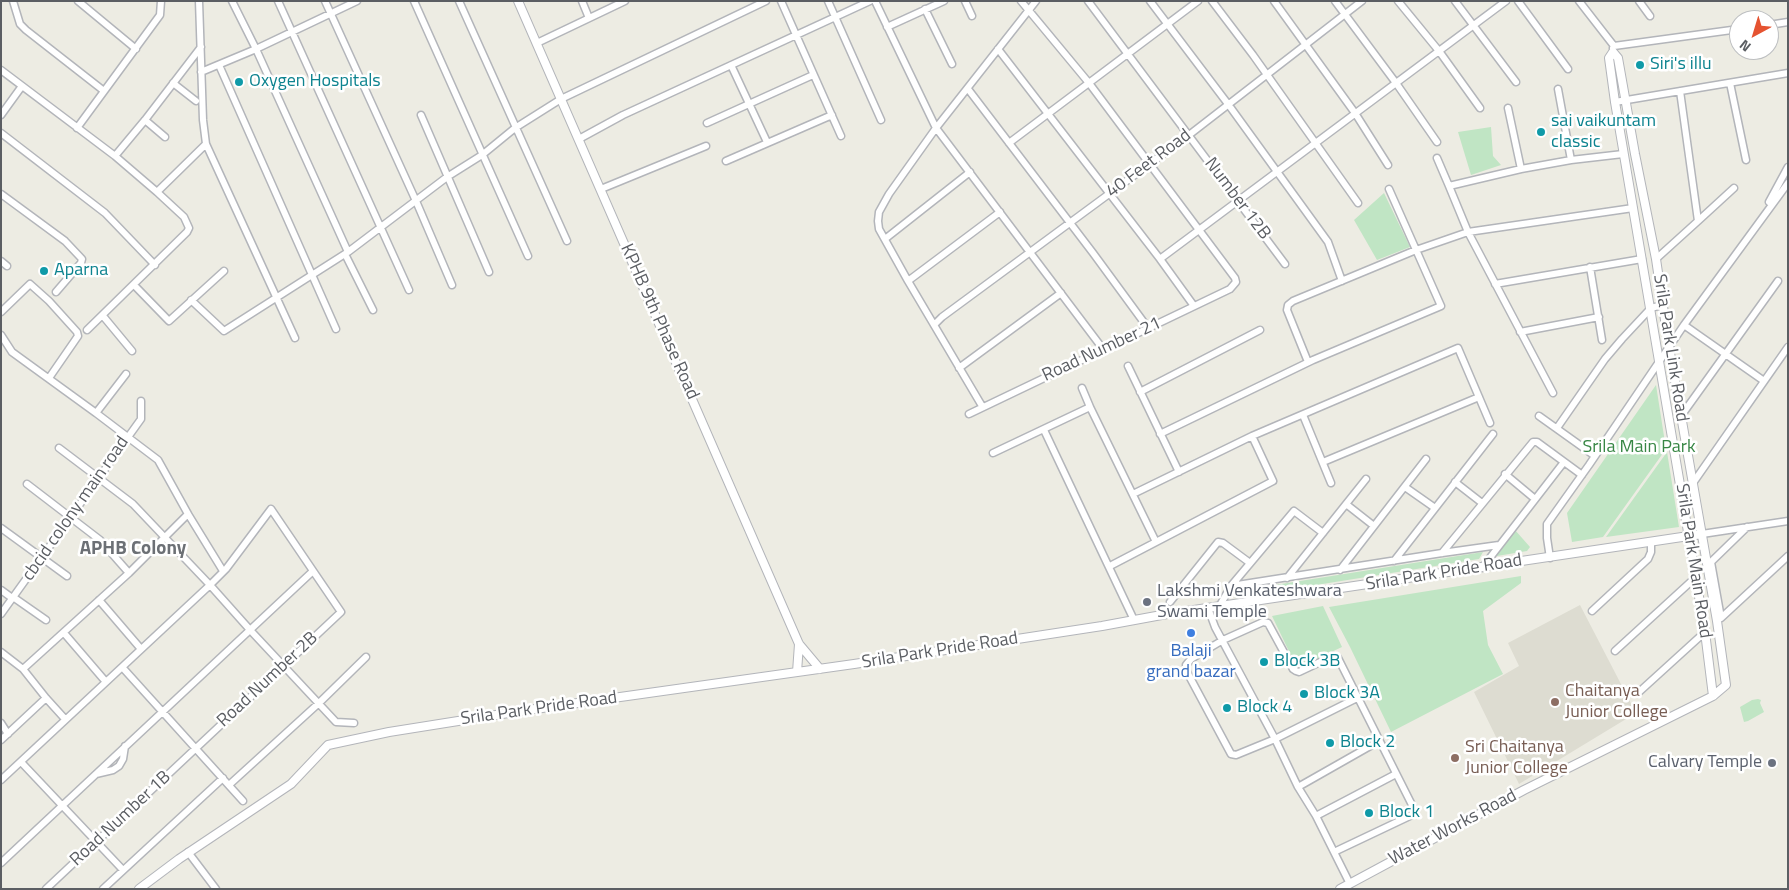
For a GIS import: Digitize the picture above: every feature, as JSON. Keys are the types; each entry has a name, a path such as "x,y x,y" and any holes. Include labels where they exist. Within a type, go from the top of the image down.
{"street":[{"path":"13,1 20,24 26,30 104,91"},
{"path":"78,1 136,49"},
{"path":"77,128 160,15 161,1"},
{"path":"199,1 203,120 206,144 294,338"},
{"path":"232,1 256,49 373,310"},
{"path":"278,1 382,226 409,290"},
{"path":"325,1 452,285"},
{"path":"201,72 256,49 356,1"},
{"path":"414,1 528,256"},
{"path":"459,1 567,240"},
{"name":"KPHB 9th Phase Road","path":"518,1 799,644 820,669"},
{"path":"582,1 590,18"},
{"path":"537,43 625,1"},
{"path":"191,300 224,331 346,253 447,177 482,155 515,128 561,99 766,1"},
{"path":"781,1 841,136"},
{"path":"828,1 881,120"},
{"path":"579,138 623,115 870,1"},
{"path":"875,1 936,128 1103,350"},
{"path":"887,27 944,1"},
{"path":"965,1 972,16"},
{"path":"1021,1 1089,83 1199,230"},
{"path":"982,406 879,229 879,212 889,194 936,128 1036,1"},
{"name":"Number 12B","path":"1088,1 1239,200 1285,264"},
{"path":"1150,1 1228,104 1328,242 1342,281"},
{"path":"1009,143 1198,1"},
{"path":"1212,1 1358,203"},
{"path":"1274,1 1355,113 1388,165"},
{"path":"1335,1 1437,142"},
{"name":"40 Feet Road","path":"934,325 942,317 1189,135 1362,1"},
{"path":"1398,1 1439,51 1480,108"},
{"path":"1456,1 1516,82"},
{"path":"1160,258 1506,1"},
{"path":"1518,1 1568,69"},
{"path":"1579,1 1613,49 1729,31"},
{"path":"1639,1 1650,16"},
{"path":"925,10 952,64"},
{"path":"115,156 201,46"},
{"path":"998,49 1160,258 1194,306"},
{"name":"Srila Park Link Road","path":"1613,49 1618,58 1656,259 1669,347 1717,620 1726,685"},
{"name":"Srila Park Link Road","path":"1613,49 1609,58 1615,102 1632,208 1651,308"},
{"path":"218,65 336,329"},
{"path":"731,65 767,142"},
{"path":"1,70 115,156 158,192 184,217 189,228 155,265 87,330"},
{"path":"1615,102 1788,73"},
{"path":"707,123 813,75"},
{"path":"173,83 196,101"},
{"path":"1730,83 1746,160"},
{"path":"1,115 22,86"},
{"path":"968,89 1148,328"},
{"path":"1558,89 1571,160"},
{"path":"1680,92 1698,221"},
{"path":"1508,108 1521,169"},
{"path":"421,115 489,272"},
{"path":"726,161 832,116"},
{"path":"145,120 165,137"},
{"path":"1,134 105,213 155,265"},
{"path":"158,192 206,144"},
{"path":"601,190 706,146"},
{"path":"1449,186 1521,169 1571,160 1624,154"},
{"path":"1437,158 1468,232 1552,393"},
{"path":"1758,223 1788,167"},
{"path":"885,239 970,172"},
{"path":"1550,558 1547,524 1684,325 1788,182"},
{"path":"1160,434 1308,362 1441,306 1389,188"},
{"path":"1656,259 1734,188"},
{"path":"1,194 64,241 82,259 81,263 56,292"},
{"path":"1308,362 1288,310 1288,305 1293,301 1416,250 1468,232 1632,208"},
{"path":"908,281 1000,212"},
{"name":"Road Number 21","path":"969,414 982,406 1234,286 1235,278 1199,230"},
{"path":"1495,284 1642,259"},
{"path":"1590,267 1602,340"},
{"path":"134,285 169,321 224,271"},
{"path":"1681,416 1778,281"},
{"path":"1,312 30,284 78,332 78,336 49,378"},
{"path":"959,368 1061,293"},
{"path":"1557,428 1605,359 1651,308 1662,305"},
{"name":"Srila Park Main Road","path":"1651,308 1705,632 1713,696"},
{"path":"103,316 132,351"},
{"path":"1520,332 1598,317"},
{"path":"1684,325 1764,381"},
{"path":"1140,392 1260,330"},
{"path":"1,334 12,352 158,460 223,571"},
{"path":"1693,483 1788,347"},
{"path":"1133,494 1252,436 1458,348 1490,423"},
{"path":"1128,366 1179,472"},
{"path":"96,413 126,374"},
{"path":"1082,388 1156,542"},
{"path":"1323,462 1479,397"},
{"name":"cbcid colony main road","path":"1,614 141,419 141,401"},
{"path":"993,453 1090,407"},
{"path":"1303,415 1331,483"},
{"path":"1540,416 1595,456"},
{"path":"1044,430 1134,620"},
{"path":"1394,561 1493,434"},
{"path":"1110,566 1273,481 1252,436"},
{"path":"1442,553 1533,442 1537,442 1582,475"},
{"path":"59,448 132,504 166,537 336,722 354,723"},
{"path":"1340,570 1426,459"},
{"path":"1482,568 1564,462"},
{"path":"1505,474 1535,499"},
{"path":"1287,578 1366,479"},
{"path":"1455,482 1482,503"},
{"path":"27,484 100,540 129,573"},
{"path":"1404,487 1435,508"},
{"path":"1346,504 1374,526"},
{"path":"1,780 210,585 223,571 270,508 313,571 251,631 125,746 123,759 119,766 113,770 96,774 1,863"},
{"path":"1219,607 1232,586 1294,511 1324,533"},
{"path":"23,669 129,573 188,514"},
{"name":"Srila Park Pride Road","path":"139,889 188,852 291,784 328,745 388,732 521,711 820,669 1208,608 1788,521"},
{"path":"1747,527 1712,562 1721,618 1788,556"},
{"path":"1,528 67,576"},
{"path":"1170,602 1218,542 1223,543 1250,564"},
{"path":"1592,611 1648,559 1651,552 1651,543"},
{"path":"1232,586 1499,545"},
{"name":"Road Number 2B","path":"196,749 341,612 313,571"},
{"path":"1616,651 1696,577"},
{"path":"1,590 46,620"},
{"path":"99,600 141,650"},
{"path":"1208,608 1215,627 1275,739 1298,787 1316,816 1350,884"},
{"path":"1334,852 1412,815 1412,805 1338,658 1333,656 1299,672 1293,669 1266,622 1223,640 1190,659 1186,664 1187,672 1231,754 1236,755 1275,739 1357,698"},
{"path":"1638,692 1705,632"},
{"path":"64,633 106,682"},
{"name":"KPHB 9th Phase Road","path":"797,672 799,644"},
{"path":"1,652 23,669 65,719"},
{"path":"229,785 319,703 366,657"},
{"path":"122,667 243,801"},
{"name":"Water Works Road","path":"1340,889 1524,790 1713,696 1726,685"},
{"path":"1,740 46,698"},
{"path":"1,723 8,734"},
{"path":"1298,787 1379,741"},
{"name":"Road Number 1B","path":"46,889 196,749"},
{"path":"21,762 123,870"},
{"path":"1316,816 1396,774"},
{"path":"102,889 223,778"},
{"path":"188,852 216,889"}],"shaded area":[{"name":"Chaitanya Junior College","path":"1580,605 1636,713 1519,784 1474,692 1519,666 1508,643"}],"green space":[{"path":"1491,127 1493,156 1501,165 1471,175 1458,132"},
{"path":"1384,193 1410,247 1377,260 1354,220"},
{"name":"Srila Main Park","path":"1656,385 1666,449 1603,537 1572,542 1567,513"},
{"path":"1667,452 1679,527 1606,537"},
{"path":"1515,530 1530,547 1527,551 1497,556 1497,554"},
{"path":"1483,552 1479,559 1235,598 1237,591"},
{"path":"1521,576 1521,583 1483,611 1488,645 1503,674 1391,732 1329,607"},
{"path":"1323,606 1342,647 1297,668 1272,616"},
{"path":"1752,700 1761,700 1760,703 1764,712 1744,722 1740,707"}],"place":[{"name":"Siri's illu","path":"1640,65"},
{"name":"Oxygen Hospitals","path":"239,82"},
{"name":"sai vaikuntam classic","path":"1541,132"},
{"name":"Aparna","path":"44,271"},
{"name":"Lakshmi Venkateshwara Swami Temple","path":"1147,602"},
{"name":"Balaji grand bazar","path":"1191,633"},
{"name":"Block 3B","path":"1264,662"},
{"name":"Block 3A","path":"1304,694"},
{"name":"Chaitanya Junior College","path":"1555,702"},
{"name":"Block 4","path":"1227,708"},
{"name":"Block 2","path":"1330,743"},
{"name":"Sri Chaitanya Junior College","path":"1455,758"},
{"name":"Calvary Temple","path":"1772,763"},
{"name":"Block 1","path":"1369,813"}],"district":[{"name":"APHB Colony","path":"133,549"}]}
